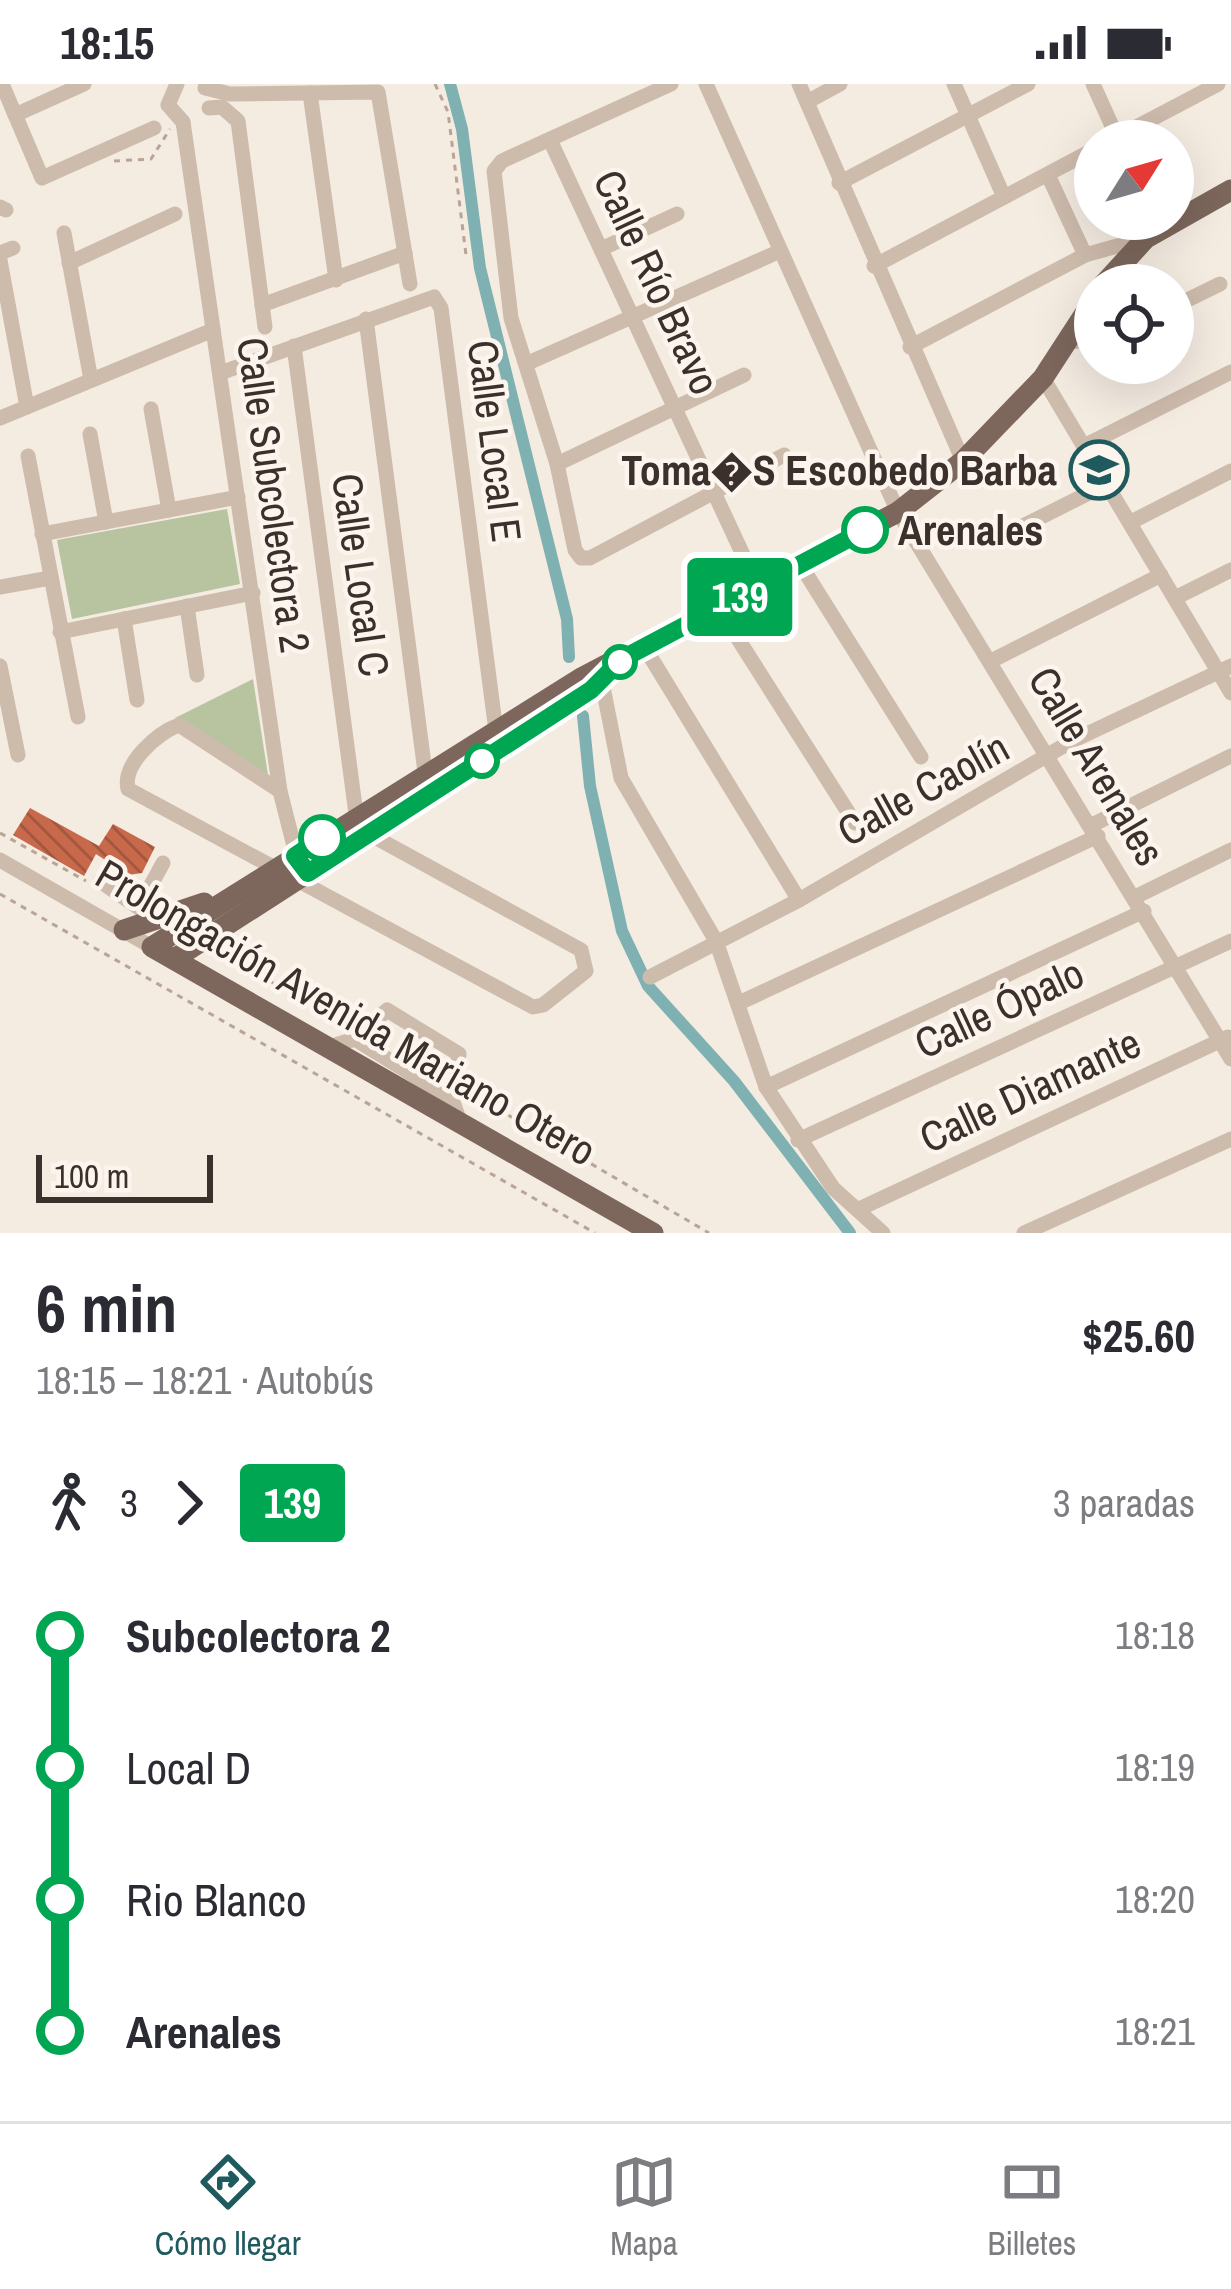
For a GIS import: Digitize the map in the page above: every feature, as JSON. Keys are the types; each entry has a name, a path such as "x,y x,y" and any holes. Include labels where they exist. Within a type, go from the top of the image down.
{"main road":[{"path":"1194,211 1231,190"},
{"path":"1122,264 1144,240"},
{"path":"124,930 147,913 238,891 371,835 497,739 622,659 898,512 963,461 1042,379 1074,330"},
{"path":"174,959 295,868 356,814 425,772 497,739"},
{"path":"152,947 238,891"},
{"path":"206,938 199,956 208,978"},
{"name":"Prolongación Avenida Mariano Otero","path":"152,947 653,1233"}],"street":[{"path":"2,84 42,178 154,128"},
{"path":"15,115 84,84"},
{"name":"Calle Subcolectora 2","path":"176,84 168,105 178,118 295,868"},
{"path":"671,84 496,165 512,318 581,558 590,558 784,455"},
{"name":"Calle Arenales","path":"706,84 898,512 1227,1038 1231,1059"},
{"path":"799,84 874,266 963,461"},
{"path":"807,102 840,84"},
{"path":"954,84 1004,197"},
{"path":"839,183 1028,84"},
{"path":"1093,84 1107,120"},
{"path":"1150,120 1218,84"},
{"path":"208,108 203,86 230,94 378,92 410,284"},
{"path":"310,93 336,280"},
{"path":"178,118 199,120 208,108 221,107 238,121 265,327"},
{"name":"Calle Río Bravo","path":"550,140 758,587"},
{"path":"874,266 1074,161"},
{"path":"1048,175 1085,255"},
{"path":"70,263 175,214"},
{"path":"601,249 677,214"},
{"path":"64,232 92,380"},
{"path":"910,347 1085,255 1139,240"},
{"path":"528,364 778,252"},
{"path":"262,305 405,253"},
{"path":"4,254 27,407"},
{"path":"1194,297 1220,284"},
{"name":"Calle Local E","path":"220,373 434,297 441,308 497,739"},
{"path":"366,320 425,772"},
{"path":"0,418 213,330"},
{"path":"1067,341 1074,341"},
{"name":"Calle Local C","path":"294,346 356,814"},
{"path":"1084,446 1231,372"},
{"path":"557,464 744,375"},
{"path":"1042,379 1175,598 1225,669 1231,693"},
{"path":"151,409 169,510"},
{"path":"90,434 106,522"},
{"path":"28,456 78,717"},
{"path":"1131,522 1231,471"},
{"path":"999,538 1107,484"},
{"path":"42,534 238,497"},
{"path":"800,564 920,757"},
{"path":"1175,598 1231,570"},
{"path":"991,661 1161,575"},
{"path":"0,587 50,578"},
{"path":"61,632 253,593"},
{"path":"187,606 197,675"},
{"path":"719,609 855,823"},
{"path":"124,619 137,700"},
{"path":"645,648 799,900"},
{"path":"0,666 18,755"},
{"name":"Calle Caolín","path":"650,977 799,900 1052,758 1072,741 1225,669"},
{"path":"600,675 613,751 626,792 716,940 766,1087 833,1187 883,1233"},
{"path":"280,790 179,725 142,754 125,778 128,789 295,868 533,1007 543,1006 586,971 581,950 371,835"},
{"path":"739,1003 1095,830 1231,756"},
{"path":"766,1087 1139,904 1231,850"},
{"name":"Prolongación Avenida Mariano Otero","path":"0,860 152,947"},
{"path":"100,881 147,913 163,862"},
{"name":"Calle Ópalo","path":"798,1140 1231,941"},
{"path":"329,1047 356,1039 387,1010 456,1051 452,1099 460,1122"},
{"name":"Calle Diamante","path":"859,1209 1227,1038"},
{"path":"356,1039 452,1099"},
{"path":"1024,1233 1231,1139"}],"path":[{"path":"435,84 448,112 466,255"},
{"path":"103,153 121,163 151,159 178,118"},
{"path":"0,894 595,1233"}],"green space":[{"path":"227,509 240,584 72,619 57,540"},
{"path":"253,679 268,775 175,718"}],"building":[{"path":"30,808 99,846 113,824 155,847 142,873 128,875 96,854 84,876 13,835"}],"waterway":[{"path":"450,84 462,129 480,268 567,619 569,657"},
{"path":"583,716 590,786 622,931 648,986 734,1081 850,1233"}],"bus line":[{"name":"139","path":"322,838 295,856 308,873 591,690 622,659 865,530"}],"place":[{"name":"Toma�S Escobedo Barba","path":"1099,470"},
{"name":"Arenales","path":"865,530"}]}
